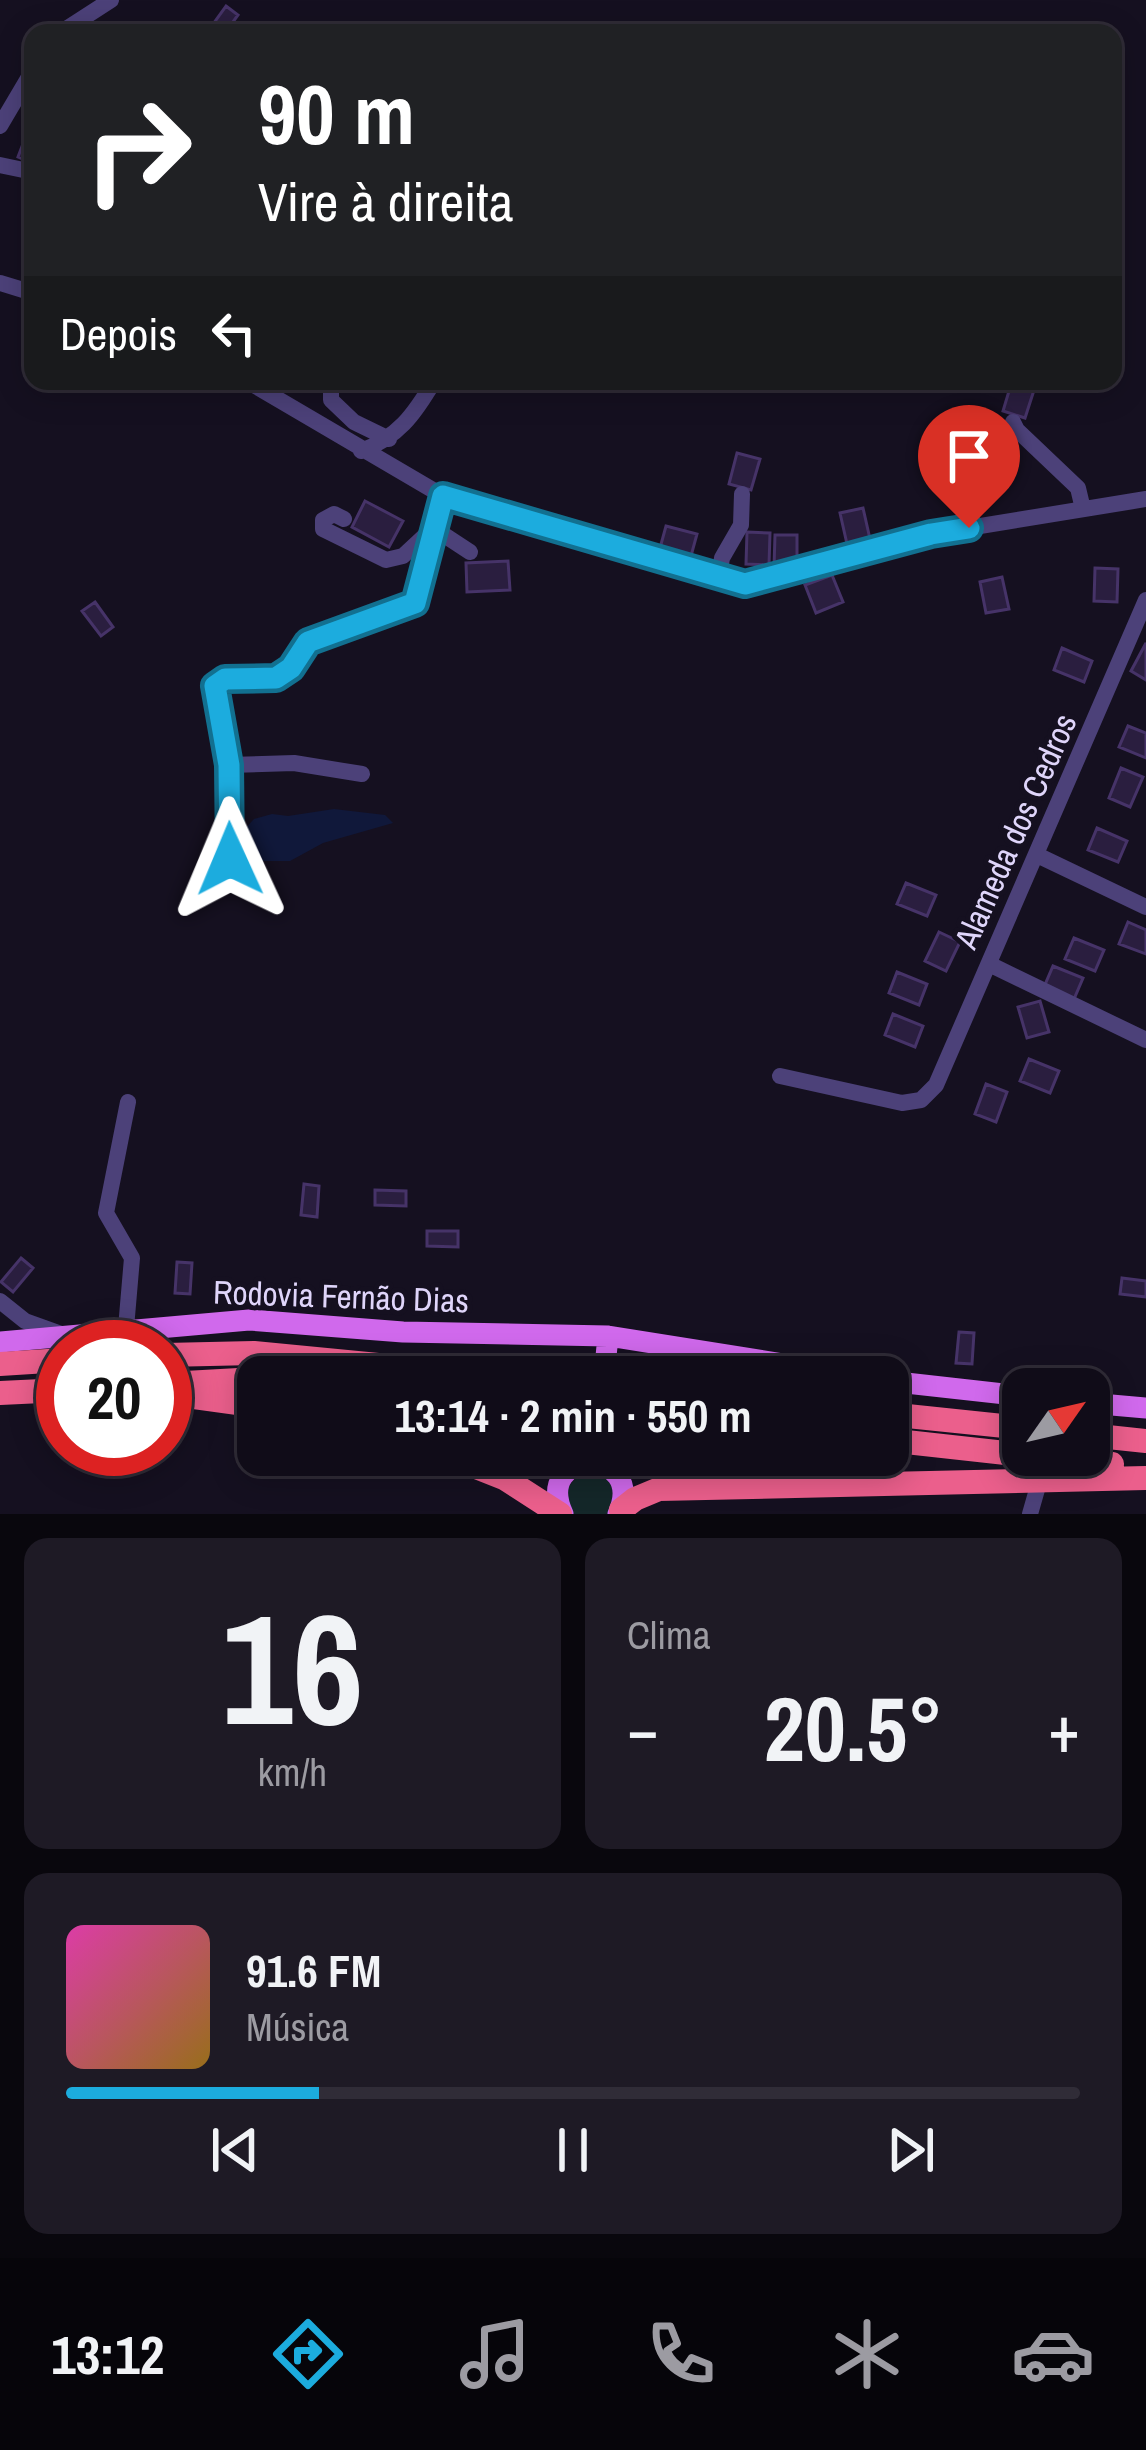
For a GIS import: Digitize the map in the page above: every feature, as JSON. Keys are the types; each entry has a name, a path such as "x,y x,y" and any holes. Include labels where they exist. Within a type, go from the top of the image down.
{"highway":[{"name":"Rodovia Fernão Dias","path":"192,1354 285,1356"},
{"name":"Rodovia Fernão Dias","path":"0,1364 36,1355"},
{"path":"192,1386 237,1381"},
{"path":"0,1394 36,1392"},
{"path":"192,1394 237,1402"},
{"path":"909,1416 1002,1426"},
{"path":"1110,1437 1146,1441"},
{"path":"909,1442 1002,1453"},
{"path":"1110,1464 1146,1468"},
{"path":"499,1476 561,1514"},
{"path":"619,1512 658,1490 1146,1478"}],"main road":[{"name":"Rodovia Fernão Dias","path":"192,1324 249,1320 403,1332 608,1336 733,1356"},
{"path":"606,1356 608,1336"},
{"name":"Rodovia Fernão Dias","path":"0,1342 36,1345"},
{"path":"909,1383 1002,1394"},
{"path":"1110,1404 1146,1408"},
{"path":"561,1514 557,1490 567,1476"},
{"path":"617,1476 621,1482 619,1512"}],"street":[{"path":"73,24 111,0"},
{"path":"0,127 24,86"},
{"path":"262,390 443,496 745,584 931,534 1146,499"},
{"path":"331,390 331,400 354,422 388,440"},
{"path":"361,451 388,440 414,416 429,390"},
{"path":"1013,422 1078,488 1083,509"},
{"path":"719,576 722,558 741,525 742,494"},
{"path":"230,859 229,765 215,686 225,679 276,678 291,668 308,642 415,603 443,496"},
{"path":"344,518 334,514 323,520 323,529 386,560 403,556 426,531 438,527"},
{"path":"438,527 470,553"},
{"name":"Alameda dos Cedros","path":"780,1076 902,1103 921,1100 936,1085 1146,600"},
{"path":"229,765 294,763 362,774"},
{"path":"1037,855 1146,907"},
{"path":"989,964 1146,1040"},
{"path":"127,1320 132,1258 106,1213 128,1102"},
{"path":"0,1301 36,1329"},
{"path":"1030,1514 1040,1479"}],"green space":[{"path":"606,1476 616,1493 609,1514 573,1514 567,1500 575,1479"}],"water":[{"path":"334,809 385,815 393,823 323,843 290,861 254,861 241,833 254,819 272,814"}],"building":[{"path":"226,6 238,15 232,24 213,24"},
{"path":"1009,390 1034,390 1025,418 1003,411"},
{"path":"737,453 760,459 751,490 729,484"},
{"path":"365,501 403,521 389,547 352,527"},
{"path":"863,508 870,539 847,544 840,513"},
{"path":"666,526 697,534 691,556 660,548"},
{"path":"747,532 770,533 769,565 746,564"},
{"path":"775,535 797,535 797,568 774,567"},
{"path":"508,561 510,590 467,592 466,563"},
{"path":"1095,568 1118,569 1117,602 1094,601"},
{"path":"832,575 843,602 816,613 805,585"},
{"path":"1002,577 1009,609 986,613 980,582"},
{"path":"95,602 113,627 101,636 82,611"},
{"path":"1146,643 1146,680 1131,671"},
{"path":"1062,648 1092,661 1084,682 1054,670"},
{"path":"1128,726 1146,733 1146,758 1119,747"},
{"path":"1121,768 1143,777 1130,807 1109,798"},
{"path":"1097,828 1127,841 1118,862 1088,850"},
{"path":"906,883 936,895 927,916 897,904"},
{"path":"1128,922 1146,930 1146,954 1119,944"},
{"path":"939,932 960,942 946,971 925,961"},
{"path":"1074,938 1104,950 1095,971 1065,959"},
{"path":"1053,966 1083,978 1074,999 1044,987"},
{"path":"897,972 927,984 919,1005 889,993"},
{"path":"1040,1001 1049,1032 1027,1038 1018,1007"},
{"path":"893,1014 923,1026 915,1047 885,1035"},
{"path":"1029,1059 1059,1071 1050,1093 1020,1081"},
{"path":"986,1084 1007,1092 996,1122 975,1114"},
{"path":"304,1184 319,1186 317,1217 301,1215"},
{"path":"375,1190 406,1191 406,1206 375,1205"},
{"path":"427,1231 458,1231 458,1247 427,1246"},
{"path":"21,1258 33,1268 13,1292 1,1282"},
{"path":"177,1262 192,1263 190,1294 175,1293"},
{"path":"1122,1278 1146,1281 1146,1297 1120,1294"},
{"path":"959,1332 974,1333 972,1364 956,1363"}],"route":[{"path":"230,859 229,765 215,686 225,679 276,678 291,668 308,642 415,603 443,496 745,584 969,528"}]}
